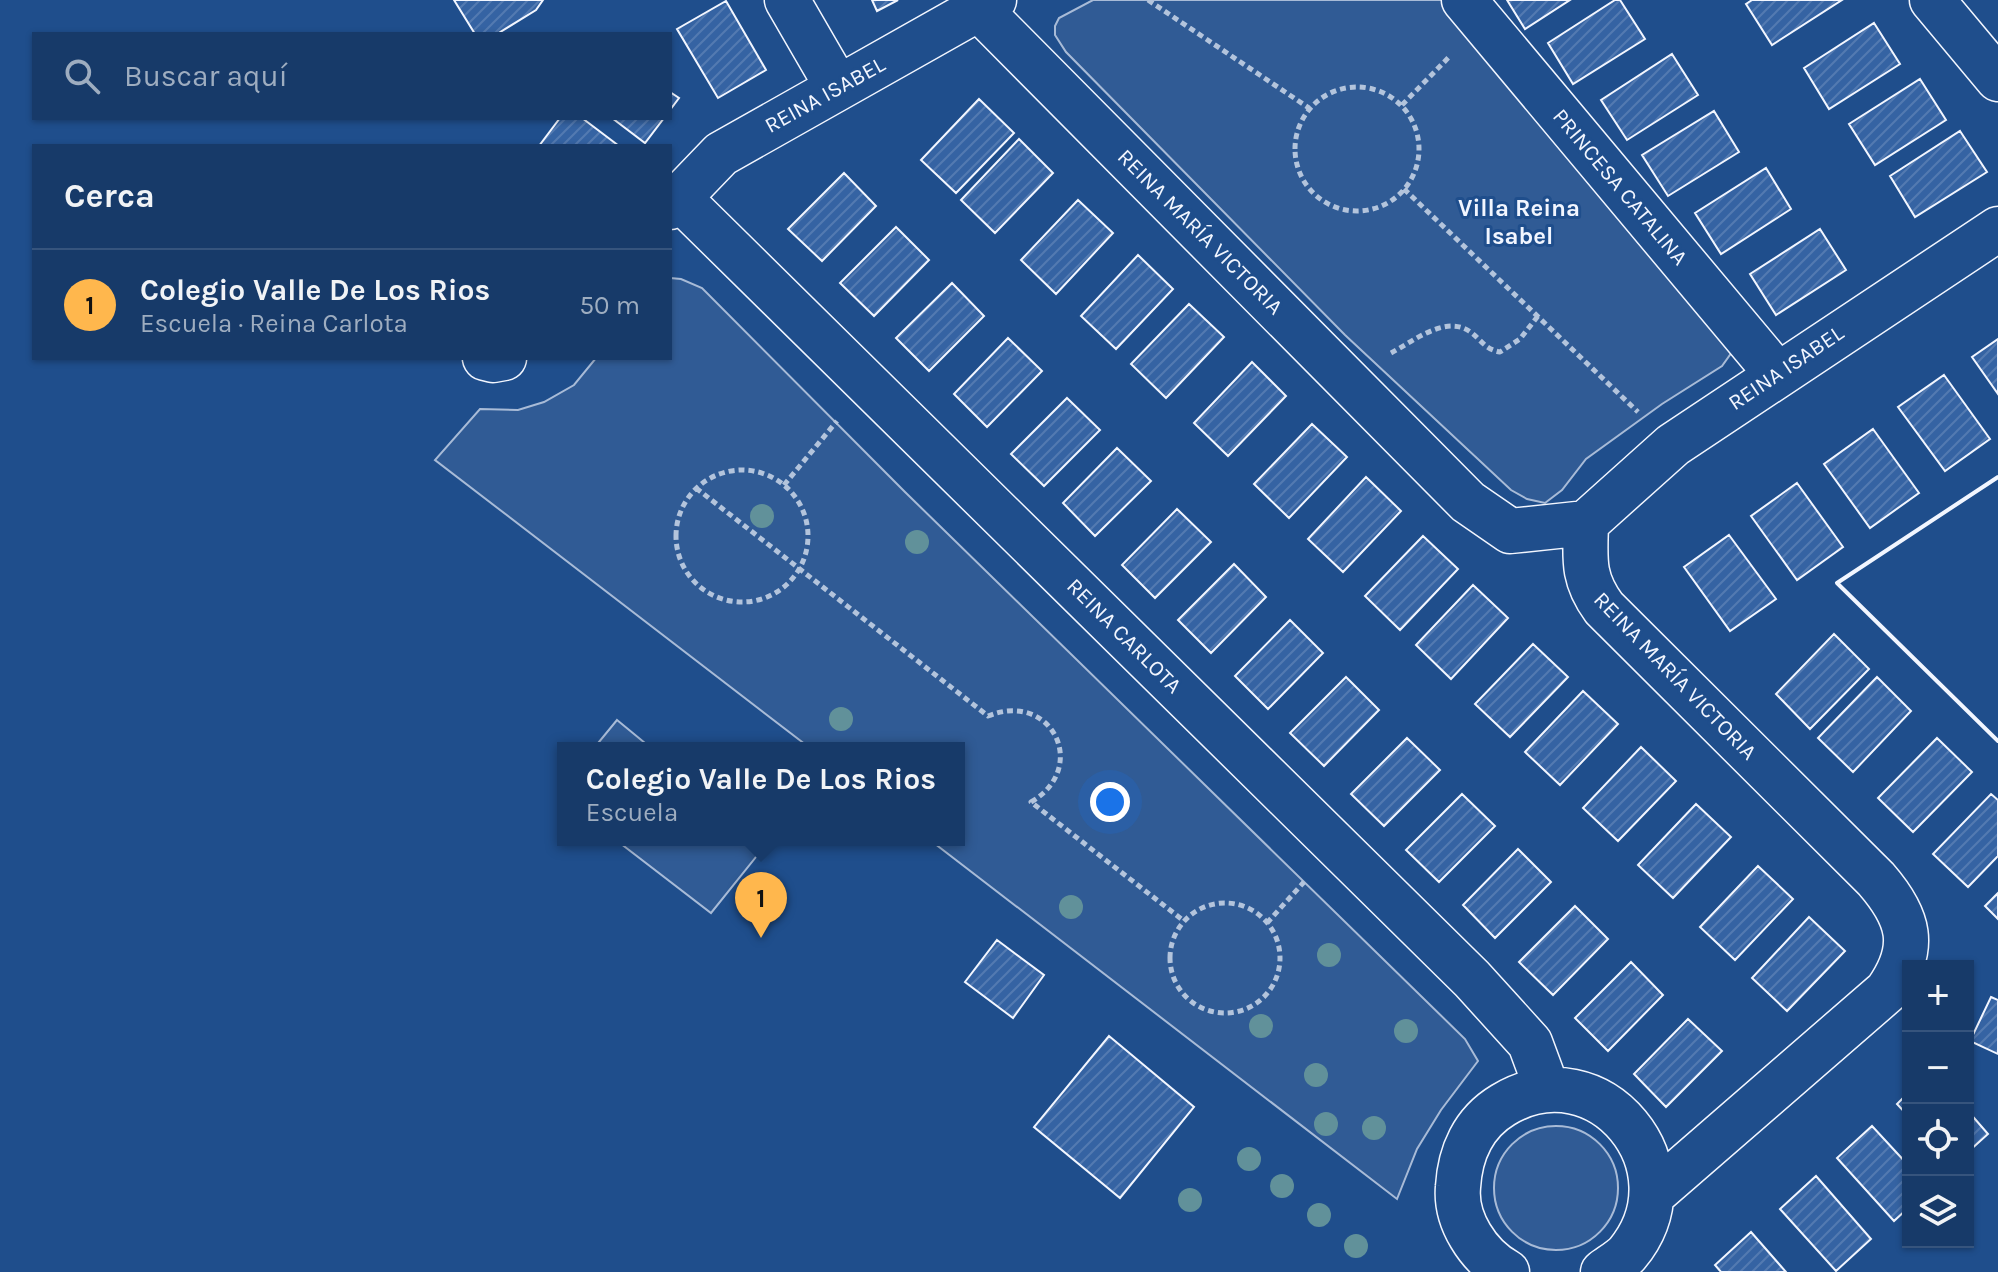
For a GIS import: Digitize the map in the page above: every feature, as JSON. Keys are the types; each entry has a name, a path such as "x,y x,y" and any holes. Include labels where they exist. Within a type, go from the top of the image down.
{"street":[{"path":"787,0 838,88"},
{"path":"1932,0 1998,79"},
{"name":"REINA ISABEL","path":"674,202 721,154 986,4"},
{"name":"REINA MARÍA VICTORIA","path":"986,4 1468,502 1510,531 1586,523 1585,569 1591,590 1604,608 1876,879 1900,909 1906,929 1904,957 1887,991 1652,1195"},
{"name":"PRINCESA CATALINA","path":"1473,12 1777,374"},
{"name":"REINA CARLOTA","path":"674,202 867,383 1503,1011 1530,1043 1547,1089"},
{"name":"REINA ISABEL","path":"1586,523 1673,445 1998,229"},
{"path":"1507,1272 1480,1250 1464,1224 1457,1194 1460,1164 1471,1136 1491,1113 1517,1097 1547,1089 1578,1092 1607,1105 1630,1125 1646,1153 1652,1195 1650,1211 1620,1267"}],"path":[{"path":"1148,0 1309,108"},
{"path":"1402,105 1473,12"},
{"path":"1345,87 1365,87 1386,93 1402,105 1413,122 1419,142 1418,162 1411,181 1398,197 1380,207 1360,212 1340,209 1321,200 1306,186 1296,167 1293,146 1298,126 1309,108 1325,94 1345,87"},
{"path":"1404,189 1673,445"},
{"path":"1345,377 1444,325 1460,326 1472,333 1488,350 1500,352 1520,339 1538,316"},
{"path":"784,485 867,383"},
{"path":"744,469 765,474 784,485 799,501 807,522 808,544 799,570 789,584 771,596 750,602 728,601 707,593 691,579 680,560 675,539 678,516 687,497 703,481 722,472 744,469"},
{"path":"696,488 988,716 1002,710 1018,710 1033,714 1047,723 1061,751 1060,767 1054,782 1044,794 1031,802 1184,921"},
{"path":"1217,903 1236,903 1253,910 1267,923 1276,938 1280,955 1278,972 1271,988 1259,1001 1244,1010 1227,1013 1209,1011 1193,1004 1180,991 1169,955 1173,936 1184,921 1199,909 1217,903"}],"shaded area":[{"path":"1093,0 1446,0 1732,352 1722,366 1662,404 1586,459 1562,490 1545,503 1527,499 1511,490 1345,335 1066,52 1055,35 1059,18"},
{"path":"672,278 702,288 905,492 1465,1039 1478,1061 1441,1110 1417,1149 1397,1199 938,846 965,846 965,742 802,742 435,460 480,409 518,410 544,402 574,385 594,360 672,360"},
{"path":"617,720 644,742 599,742"},
{"path":"624,846 765,846 711,913"},
{"path":"1556,1126 1580,1130 1600,1144 1614,1164 1618,1188 1614,1212 1600,1232 1580,1246 1556,1250 1532,1246 1512,1232 1498,1212 1494,1188 1498,1164 1512,1144 1532,1130"}],"building":[{"path":"454,0 543,0 536,10 500,32 474,32"},
{"path":"872,0 898,0 877,11"},
{"path":"1507,0 1570,0 1525,29"},
{"path":"1615,0 1620,0 1645,39 1573,84 1548,43"},
{"path":"1752,0 1842,0 1772,45 1746,4"},
{"path":"726,1 766,70 718,98 677,29"},
{"path":"1874,23 1900,64 1829,109 1804,68"},
{"path":"1672,54 1698,95 1627,140 1601,100"},
{"path":"1920,79 1946,120 1875,165 1849,124"},
{"path":"672,93 679,98 672,107"},
{"path":"979,99 1014,133 956,193 921,160"},
{"path":"1714,111 1739,152 1668,196 1642,155"},
{"path":"558,120 585,120 616,144 540,144"},
{"path":"615,120 662,120 645,143"},
{"path":"1960,131 1987,172 1915,217 1890,176"},
{"path":"1019,139 1053,173 995,233 961,200"},
{"path":"1766,168 1791,209 1721,254 1695,213"},
{"path":"844,173 876,206 822,261 788,229"},
{"path":"1078,200 1113,233 1056,294 1021,260"},
{"path":"896,227 929,260 874,316 840,283"},
{"path":"1820,229 1846,270 1776,315 1750,274"},
{"path":"1138,255 1173,289 1116,349 1081,316"},
{"path":"952,283 984,316 929,371 896,338"},
{"path":"1189,304 1224,337 1166,398 1131,364"},
{"path":"1008,338 1042,371 987,427 954,394"},
{"path":"1998,339 1998,394 1972,357"},
{"path":"1252,362 1286,396 1228,456 1194,423"},
{"path":"1944,375 1990,439 1945,471 1898,407"},
{"path":"1067,398 1100,430 1044,486 1011,454"},
{"path":"1312,424 1347,457 1289,518 1254,484"},
{"path":"1873,429 1919,493 1870,528 1824,464"},
{"path":"1117,448 1151,481 1095,536 1063,503"},
{"path":"1366,477 1401,511 1343,572 1308,539"},
{"path":"1797,483 1843,547 1797,580 1751,516"},
{"path":"1177,509 1211,542 1155,598 1122,565"},
{"path":"1729,535 1776,599 1730,631 1684,567"},
{"path":"1423,536 1458,569 1400,630 1365,596"},
{"path":"1234,564 1266,597 1211,653 1178,620"},
{"path":"1473,585 1508,618 1451,679 1416,645"},
{"path":"1290,620 1323,653 1268,709 1235,676"},
{"path":"1834,634 1869,669 1810,729 1776,694"},
{"path":"1533,644 1568,677 1510,737 1475,704"},
{"path":"1346,677 1379,710 1324,766 1290,733"},
{"path":"1877,677 1911,711 1853,772 1818,738"},
{"path":"1583,691 1618,724 1560,785 1525,752"},
{"path":"1407,738 1440,770 1384,826 1351,794"},
{"path":"1937,738 1972,772 1913,832 1878,798"},
{"path":"1641,747 1676,781 1618,841 1583,808"},
{"path":"1462,794 1495,826 1439,882 1406,850"},
{"path":"1991,794 1998,800 1998,856 1968,887 1933,854"},
{"path":"1696,804 1731,837 1673,898 1638,865"},
{"path":"1518,849 1551,882 1495,938 1463,905"},
{"path":"1758,866 1793,899 1735,960 1700,927"},
{"path":"1998,893 1998,919 1985,906"},
{"path":"1575,906 1608,939 1553,995 1519,962"},
{"path":"1809,917 1845,951 1787,1011 1752,978"},
{"path":"997,940 1044,975 1013,1018 965,982"},
{"path":"1631,962 1663,995 1608,1051 1575,1018"},
{"path":"1991,997 1998,1000 1998,1054 1974,1043 1974,1033"},
{"path":"1688,1019 1722,1051 1666,1107 1634,1074"},
{"path":"1109,1036 1194,1107 1120,1198 1034,1127"},
{"path":"1974,1118 1988,1134 1974,1147"},
{"path":"1872,1126 1902,1158 1902,1214 1894,1221 1837,1158"},
{"path":"1816,1176 1871,1239 1836,1271 1780,1209"},
{"path":"1751,1232 1786,1272 1721,1272 1715,1265"}],"wall":[{"path":"1998,477 1837,583 1998,741"}],"place":[{"name":"Colegio Valle De Los Rios","path":"761,938"}],"district":[{"name":"Villa Reina Isabel","path":"1519,222"}]}
